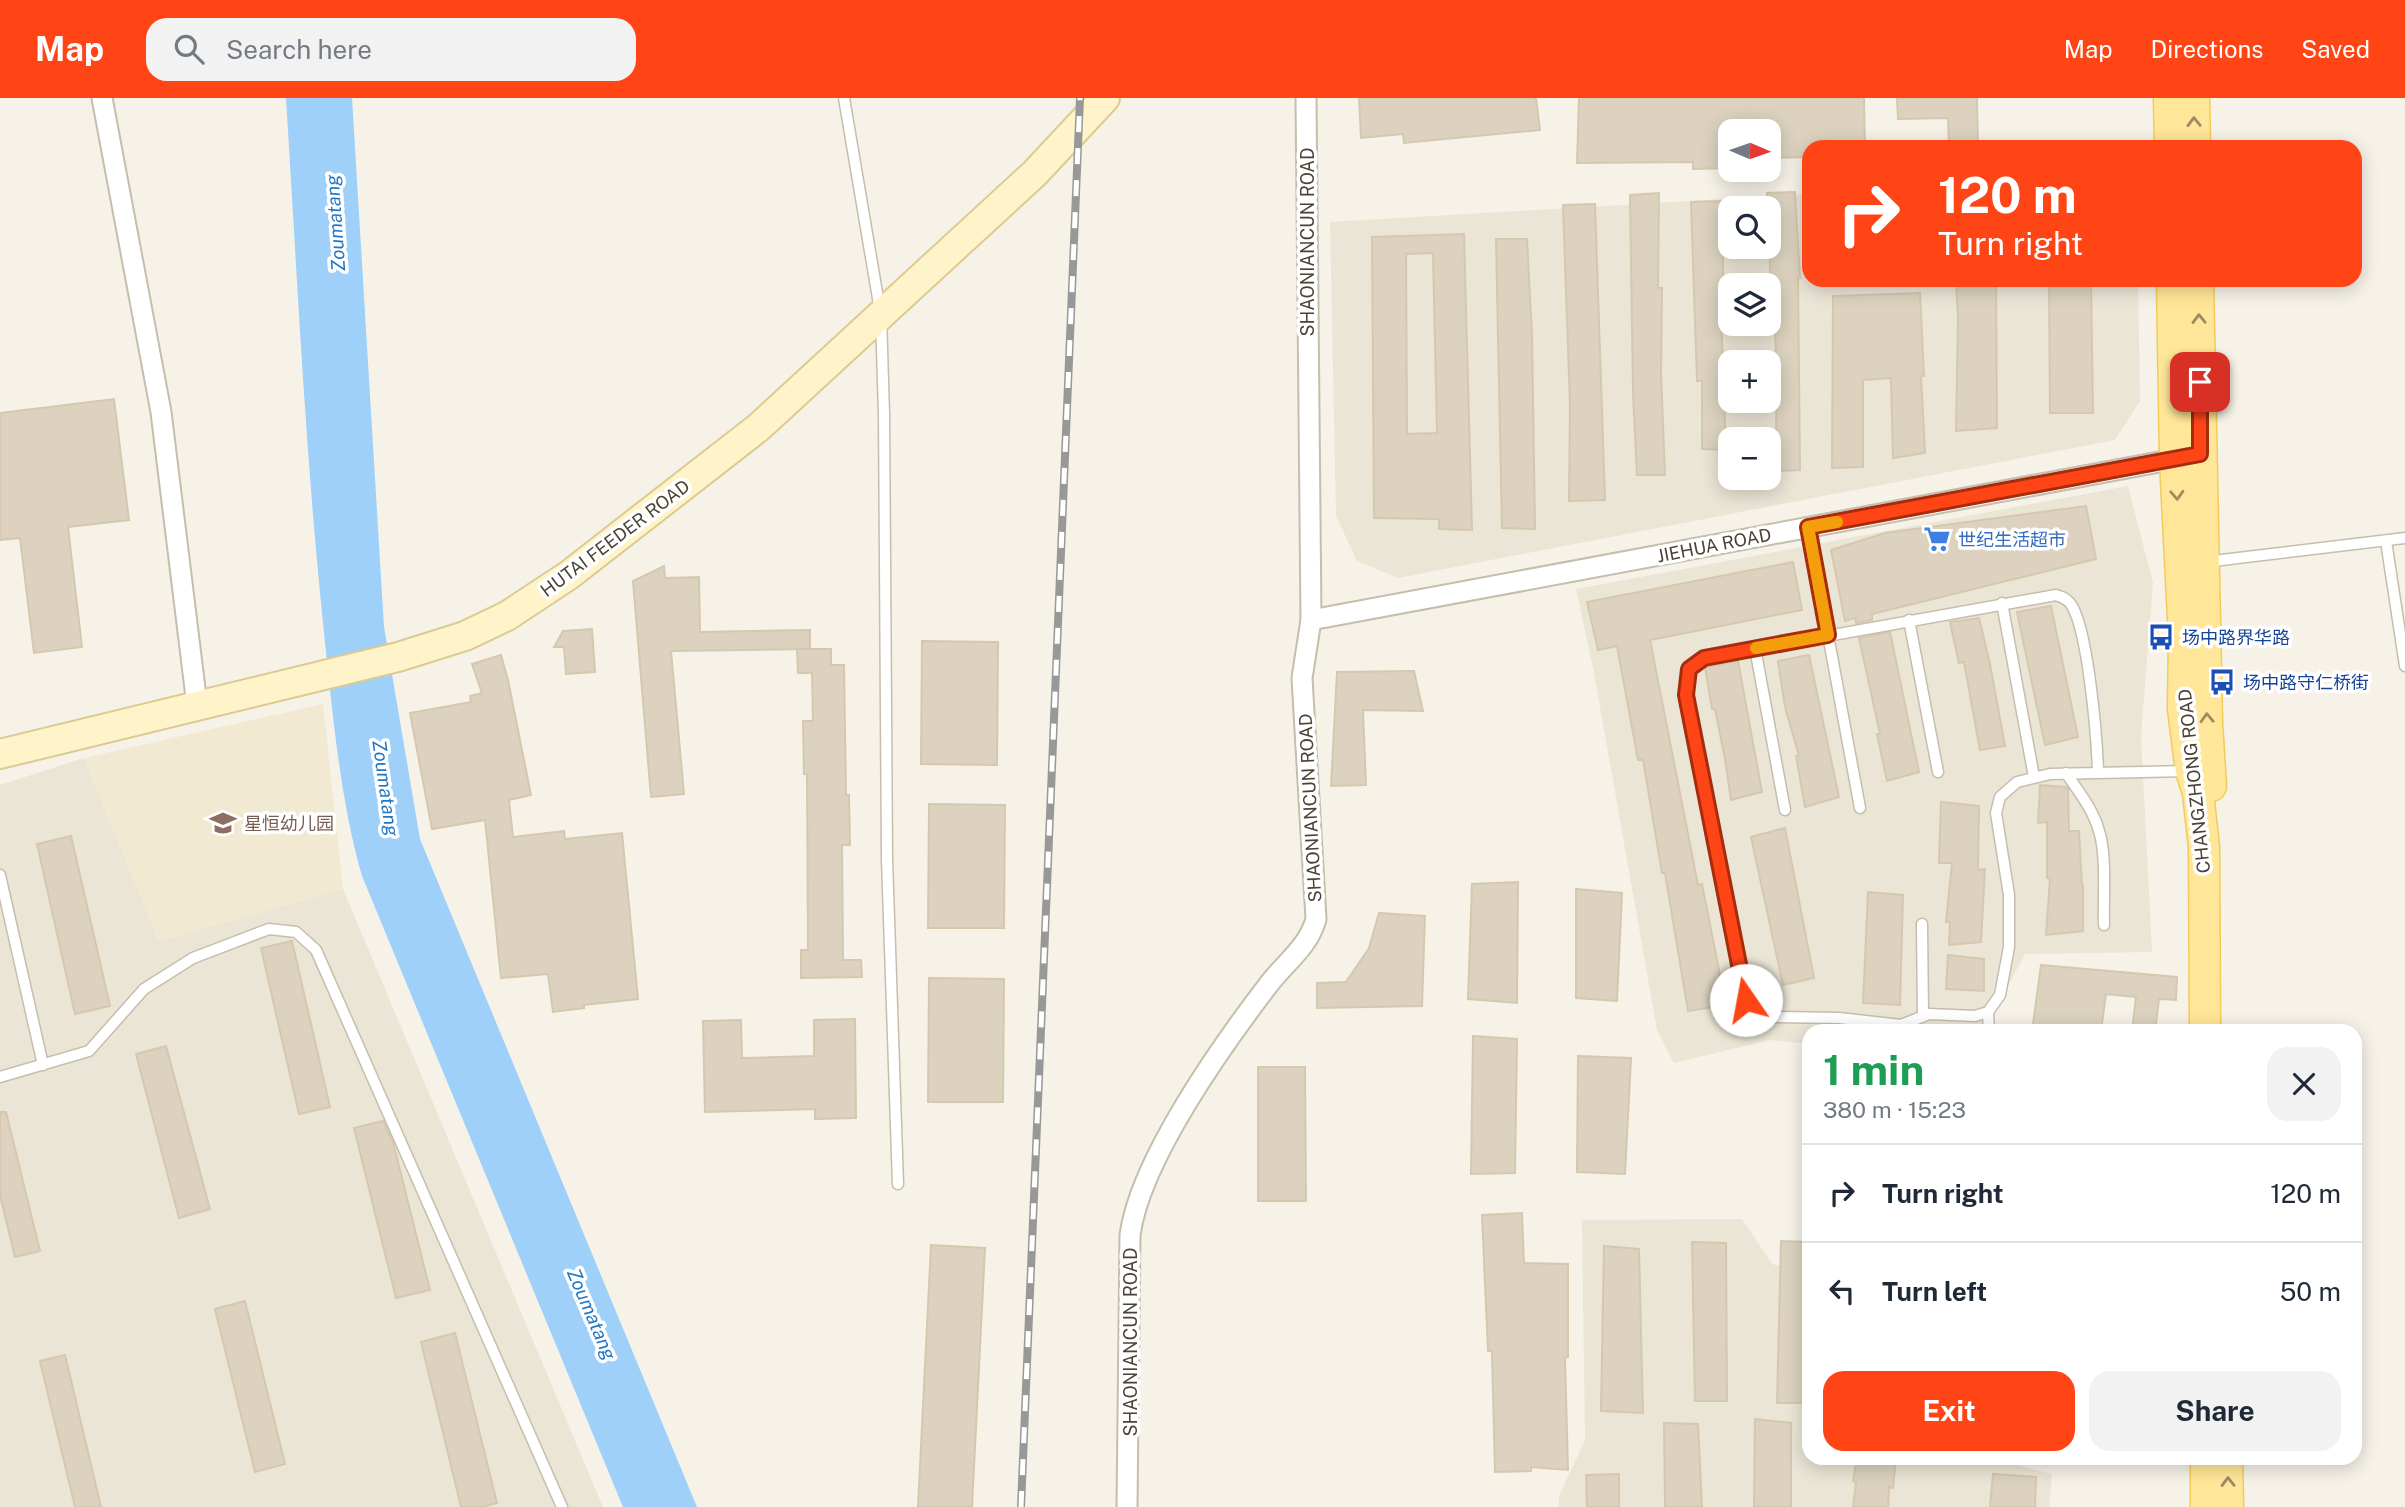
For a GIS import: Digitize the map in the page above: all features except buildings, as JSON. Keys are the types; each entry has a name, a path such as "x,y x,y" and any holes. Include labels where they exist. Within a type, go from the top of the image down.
{"main road":[{"path":"2169,98 2170,140"},
{"path":"2194,98 2195,140"},
{"name":"CHANGZHONG ROAD","path":"2173,287 2188,456 2205,562 2198,793 2204,847 2205,1024"},
{"name":"CHANGZHONG ROAD","path":"2198,287 2188,456 2183,709 2217,835 2219,1024"},
{"path":"2206,1465 2206,1507"},
{"path":"2227,1465 2228,1507"}],"street":[{"path":"102,98 161,412 197,705"},
{"name":"HUTAI FEEDER ROAD","path":"0,754 398,657 485,627 516,610 569,576 759,427 1035,173 1105,98"},
{"name":"SHAONIANCUN ROAD","path":"1126,1507 1130,1235 1136,1207 1155,1163 1192,1096 1270,983 1308,940 1315,919 1303,689 1311,620 1306,98"},
{"name":"JIEHUA ROAD","path":"1311,620 2188,456"}],"lane":[{"path":"844,98 881,316 887,859 898,1184"},
{"path":"1808,527 1860,808"},
{"path":"2205,562 2405,538"},
{"path":"2386,541 2405,666"},
{"path":"1888,1024 1839,1018 1777,1017 1756,1013 1748,1006 1686,689 1689,669 1698,660 1755,648 2049,595 2061,597 2071,604 2079,624 2093,706 2098,772"},
{"path":"2001,603 2034,777"},
{"path":"1909,620 1938,772"},
{"path":"1755,648 1785,810"},
{"path":"1903,1024 1934,1014 1975,1016 1987,1012 1997,1002 2003,987 2010,935 2009,895 1996,807 2000,797 2011,787 2017,782 2034,777 2066,773 2200,771"},
{"path":"2066,773 2090,810 2099,830 2104,925"},
{"path":"0,874 43,1065"},
{"path":"1922,924 1923,1016"},
{"path":"0,1077 89,1051 144,989 193,958 269,929 296,932 316,950 562,1507"},
{"path":"1987,1012 1988,1024"}],"shaded area":[{"path":"1802,194 1802,287 2138,287 2140,401 2115,440 1398,578 1357,561 1336,516 1330,222 1718,199 1718,259 1781,259 1781,196 1775,196"},
{"path":"2128,486 2153,583 2141,736 2152,952 2025,954 1988,1024 1802,1024 1802,1043 1770,1040 1674,1063 1657,1030 1594,673 1576,589"},
{"name":"星恒幼儿园","path":"323,704 343,889 159,941 84,758"},
{"path":"84,758 159,941 343,889 603,1507 0,1507 0,785"},
{"path":"1742,1219 1772,1264 1802,1271 1802,1465 2017,1465 2052,1474 2049,1507 1559,1507 1559,1496 1585,1440 1582,1220"}],"water":[{"name":"Zoumatang","path":"286,98 352,98 384,627 420,839 697,1507 623,1507 362,876 342,783 323,623 306,427"}],"railway":[{"path":"1021,1507 1080,98"}],"slow traffic":[{"path":"1756,648 1828,635 1808,527 1837,522"}],"place":[{"name":"世纪生活超市","path":"1937,539"},
{"name":"场中路界华路","path":"2161,637"},
{"name":"场中路守仁桥街","path":"2222,682"},
{"name":"星恒幼儿园","path":"223,823"}],"route":[{"path":"1746,1000 1686,695 1689,669 1704,658 1828,635 1808,527 2200,454 2200,382"}]}
